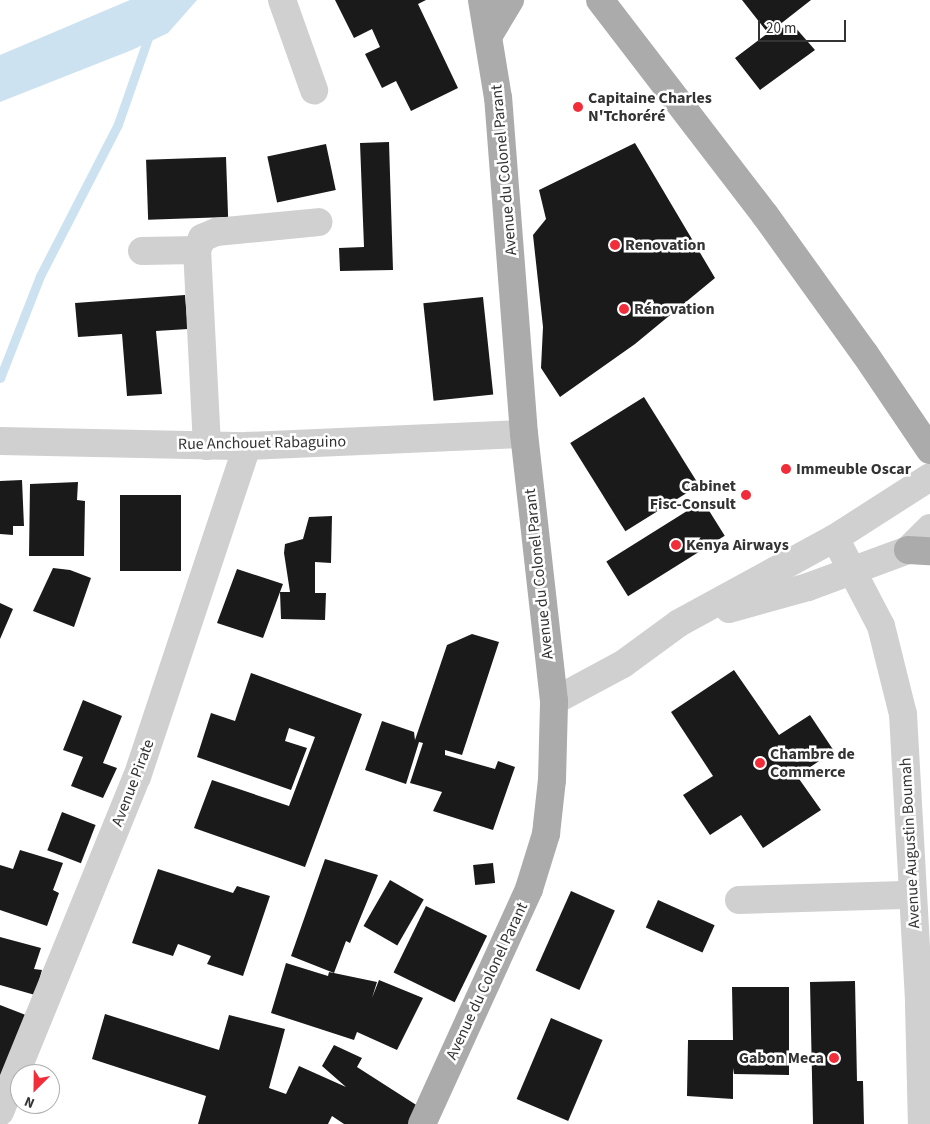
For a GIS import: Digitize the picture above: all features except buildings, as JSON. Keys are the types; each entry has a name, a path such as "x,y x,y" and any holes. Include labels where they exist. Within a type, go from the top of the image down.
{"main road":[{"name":"Avenue du Colonel Parant","path":"422,1124 529,889 546,834 552,780 554,701 524,434 506,178 498,98 482,0"},
{"path":"489,35 510,0"},
{"path":"600,0 765,215 865,354 930,450"}],"street":[{"path":"282,0 314,90"},
{"path":"207,446 197,250 202,238 216,232 319,222"},
{"path":"142,251 197,250"},
{"name":"Rue Anchouet Rabaguino","path":"0,441 247,446 524,434"},
{"name":"Avenue Pirate","path":"0,1112 137,777 247,446"},
{"path":"554,701 623,664 679,623 835,538 930,477"},
{"path":"679,623 808,586 919,551 930,528"},
{"name":"Avenue Augustin Boumah","path":"835,538 854,570 881,626 903,714 919,1004 922,1124"},
{"path":"740,900 912,896"}],"water":[{"path":"130,0 197,0 168,33 132,50 0,102 0,55"}],"waterway":[{"path":"0,378 40,276 118,124 150,32"}],"place":[{"name":"Capitaine Charles N'Tchoréré","path":"578,107"},
{"name":"Renovation","path":"615,245"},
{"name":"Rénovation","path":"624,309"},
{"name":"Immeuble Oscar","path":"786,469"},
{"name":"Cabinet Fisc-Consult","path":"746,495"},
{"name":"Kenya Airways","path":"676,545"},
{"name":"Chambre de Commerce","path":"760,763"},
{"name":"Gabon Meca","path":"834,1058"}]}
